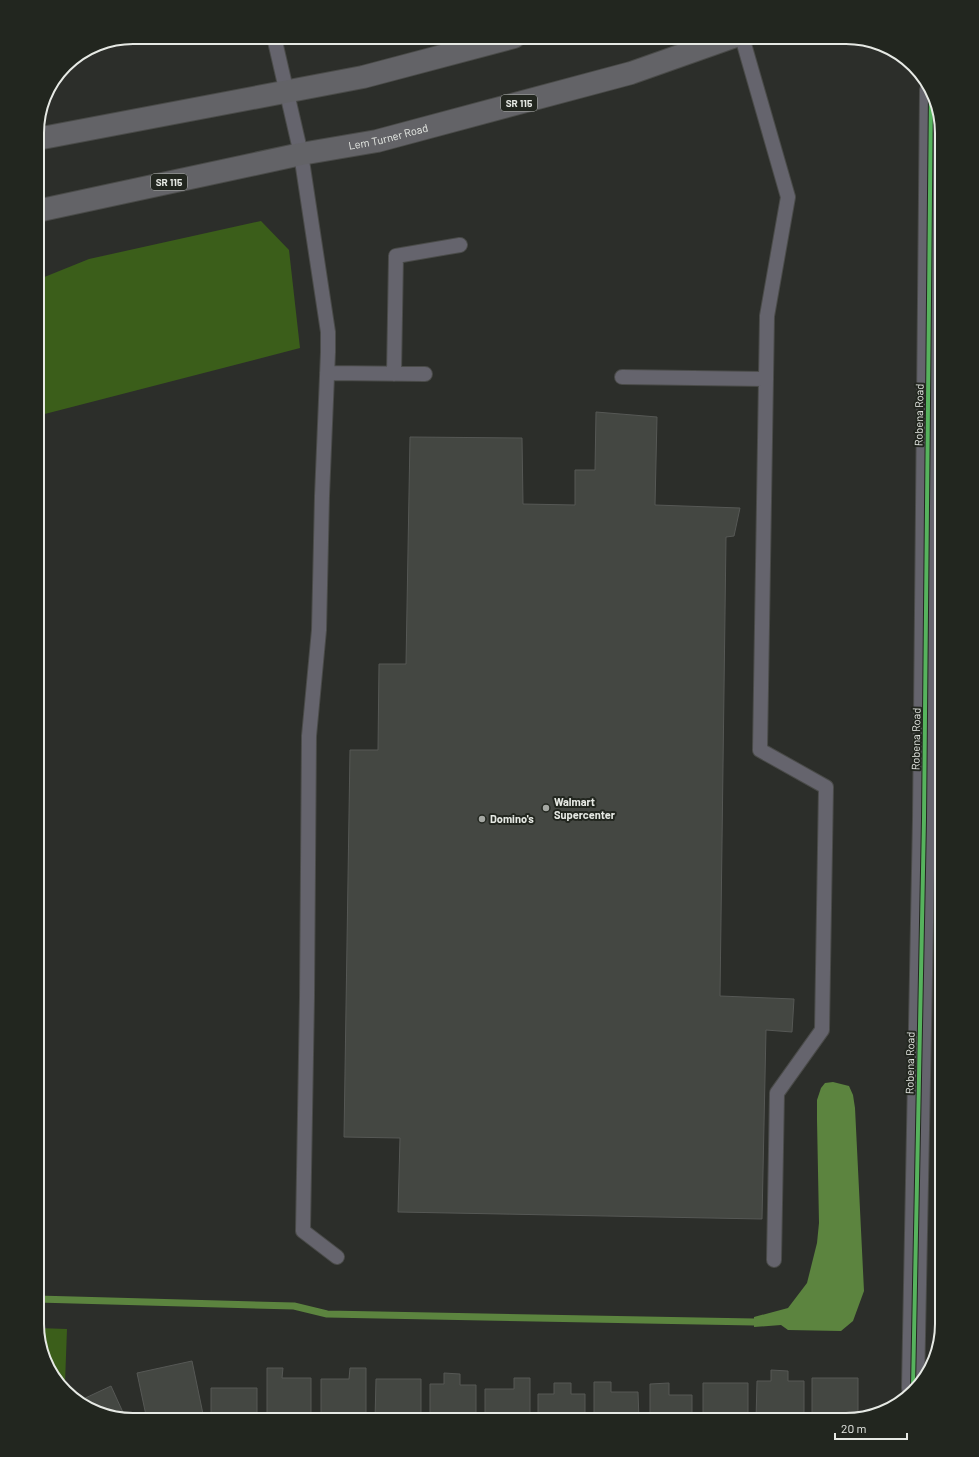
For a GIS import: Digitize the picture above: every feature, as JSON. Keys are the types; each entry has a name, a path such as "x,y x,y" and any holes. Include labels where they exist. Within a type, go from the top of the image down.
{"main road":[{"path":"44,138 363,77 488,44"},
{"name":"Lem Turner Road","path":"44,209 301,154 377,140 623,75 713,44"}],"street":[{"name":"Robena Road","path":"913,1382 924,819 931,107"}],"lane":[{"path":"276,44 301,154 328,332 319,630 308,744 307,997 303,1231 337,1257"},
{"path":"744,44 788,197 767,316 760,750 826,787 822,1030 777,1092 774,1260"},
{"path":"394,374 396,256 460,245"},
{"path":"327,373 425,374"},
{"path":"622,377 766,379"}],"shaded area":[{"path":"261,221 289,250 300,348 44,414 44,277 89,259"},
{"path":"833,1082 849,1086 853,1095 855,1108 864,1291 853,1321 841,1331 788,1330 781,1325 754,1327 754,1317 788,1308 807,1283 817,1243 819,1223 817,1100 821,1088 825,1083"},
{"path":"44,1328 67,1329 65,1382 51,1358 47,1347"}],"building":[{"path":"596,412 657,417 655,505 740,508 734,536 726,537 720,996 794,999 792,1032 766,1030 762,1219 398,1212 400,1138 344,1137 350,750 378,750 379,664 406,664 410,437 522,438 523,504 575,505 575,470 595,470"},
{"path":"192,1361 203,1413 146,1413 137,1373"},
{"path":"267,1368 283,1368 282,1378 311,1378 311,1413 267,1413"},
{"path":"350,1368 366,1368 366,1413 321,1413 321,1379 349,1379"},
{"path":"771,1370 788,1371 788,1381 804,1381 804,1413 756,1413 757,1381 771,1381"},
{"path":"444,1373 460,1374 460,1385 476,1385 476,1413 430,1413 430,1384 444,1384"},
{"path":"514,1378 530,1378 530,1413 485,1413 485,1389 514,1389"},
{"path":"812,1378 858,1378 858,1412 812,1413"},
{"path":"376,1379 421,1379 421,1413 375,1413"},
{"path":"594,1382 611,1382 611,1392 638,1392 639,1413 594,1413"},
{"path":"554,1383 571,1383 571,1394 585,1394 585,1413 538,1413 538,1394 554,1394"},
{"path":"669,1383 669,1395 692,1395 692,1413 650,1413 650,1384"},
{"path":"703,1383 748,1383 748,1413 703,1413"},
{"path":"111,1386 123,1412 104,1408 85,1398"},
{"path":"211,1388 257,1388 257,1413 211,1413"}],"waterway":[{"path":"44,1299 294,1306 327,1314 754,1322"}],"cycle path":[{"path":"913,1382 924,819 931,107"}],"place":[{"name":"Walmart Supercenter","path":"546,808"},
{"name":"Domino's","path":"482,819"}]}
